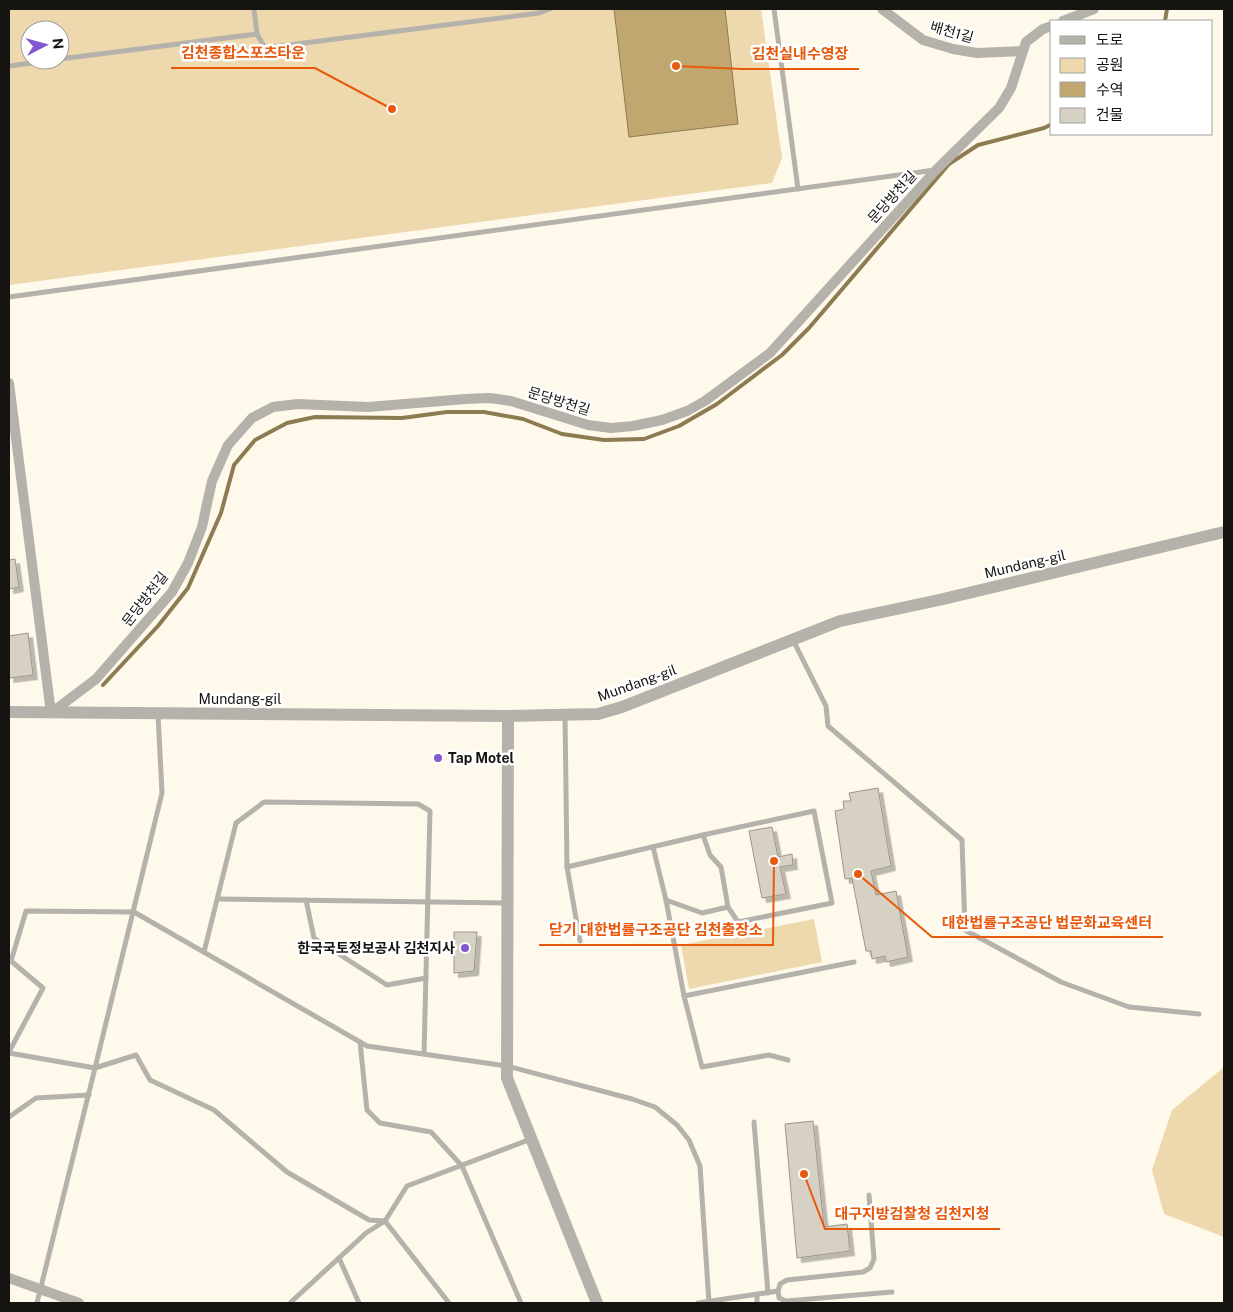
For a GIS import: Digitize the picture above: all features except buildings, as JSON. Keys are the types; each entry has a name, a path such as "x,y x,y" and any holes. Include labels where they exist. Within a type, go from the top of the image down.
{"street":[{"name":"배천1길","path":"882,9 923,40 953,49 977,53 1023,51"},
{"path":"1066,20 1094,9"},
{"name":"문당방천길","path":"51,713 96,679 172,592 188,563 202,527 212,481 228,445 252,418 273,407 298,404 368,407 490,398 511,401 588,425 611,428 662,420 687,411 704,402 770,353 936,170 999,108 1011,88 1026,42 1042,29 1050,27"},
{"path":"9,383 51,713"},
{"name":"Mundang-gil","path":"9,712 508,716 598,714 622,707 840,621 939,600 1224,532"},
{"path":"508,716 507,1078 597,1303"},
{"path":"9,1278 79,1303"}],"lane":[{"path":"254,9 257,34 265,48 550,9"},
{"path":"774,9 798,189"},
{"path":"70,58 257,34"},
{"path":"9,297 936,170"},
{"path":"792,639 826,706 828,726 962,840 965,930 1060,982 1120,1004 1129,1007 1198,1014"},
{"path":"37,1303 162,793 158,714"},
{"path":"565,714 567,867 580,941"},
{"path":"204,952 236,823 264,802 418,804 430,811 424,1054"},
{"path":"567,867 703,835 814,811 832,903 738,922 728,907 722,867 710,855 703,835"},
{"path":"653,847 666,900 684,996 702,1067 769,1055 788,1060"},
{"path":"218,899 508,903"},
{"path":"306,900 314,938 387,985 426,978"},
{"path":"666,900 702,913 728,907"},
{"path":"450,1303 385,1221 370,1220 287,1172 214,1110 150,1080 136,1055 96,1068 9,1053 42,988 12,961 26,911 134,912 368,1046 507,1066 632,1099 655,1108 677,1125 689,1140 700,1166 709,1302"},
{"path":"684,996 854,962"},
{"path":"360,1042 367,1110 380,1123 431,1132 462,1166 521,1303"},
{"path":"9,1117 36,1098 89,1095"},
{"path":"754,1122 768,1293"},
{"path":"290,1303 366,1233 385,1221 407,1186 532,1139"},
{"path":"869,1195 874,1259 870,1268 863,1272 787,1280 780,1284 778,1291 780,1298 786,1301 892,1292"},
{"path":"339,1258 359,1303"},
{"path":"698,1303 778,1291"},
{"path":"756,1294 757,1303"}],"green space":[{"path":"9,9 761,9 782,158 772,183 9,285"},
{"path":"814,919 822,962 689,989 681,945"},
{"path":"1224,1067 1224,1237 1164,1214 1152,1170 1172,1110"}],"water":[{"path":"614,9 725,9 738,124 629,137"}],"waterway":[{"path":"1165,20 1167,9"},
{"path":"103,685 158,626 188,588 221,513 234,465 255,440 287,423 315,417 402,418 447,412 484,412 523,419 562,434 604,440 644,439 679,426 717,404 782,355 809,328 949,164 978,145 1050,125"}],"place":[{"name":"김천실내수영장","path":"676,66"},
{"name":"김천종합스포츠타운","path":"392,109"},
{"name":"Tap Motel","path":"438,758"},
{"name":"닫기 대한법률구조공단 김천출장소","path":"774,861"},
{"name":"대한법률구조공단 법문화교육센터","path":"858,874"},
{"name":"한국국토정보공사 김천지사","path":"465,948"},
{"name":"대구지방검찰청 김천지청","path":"804,1174"}]}
